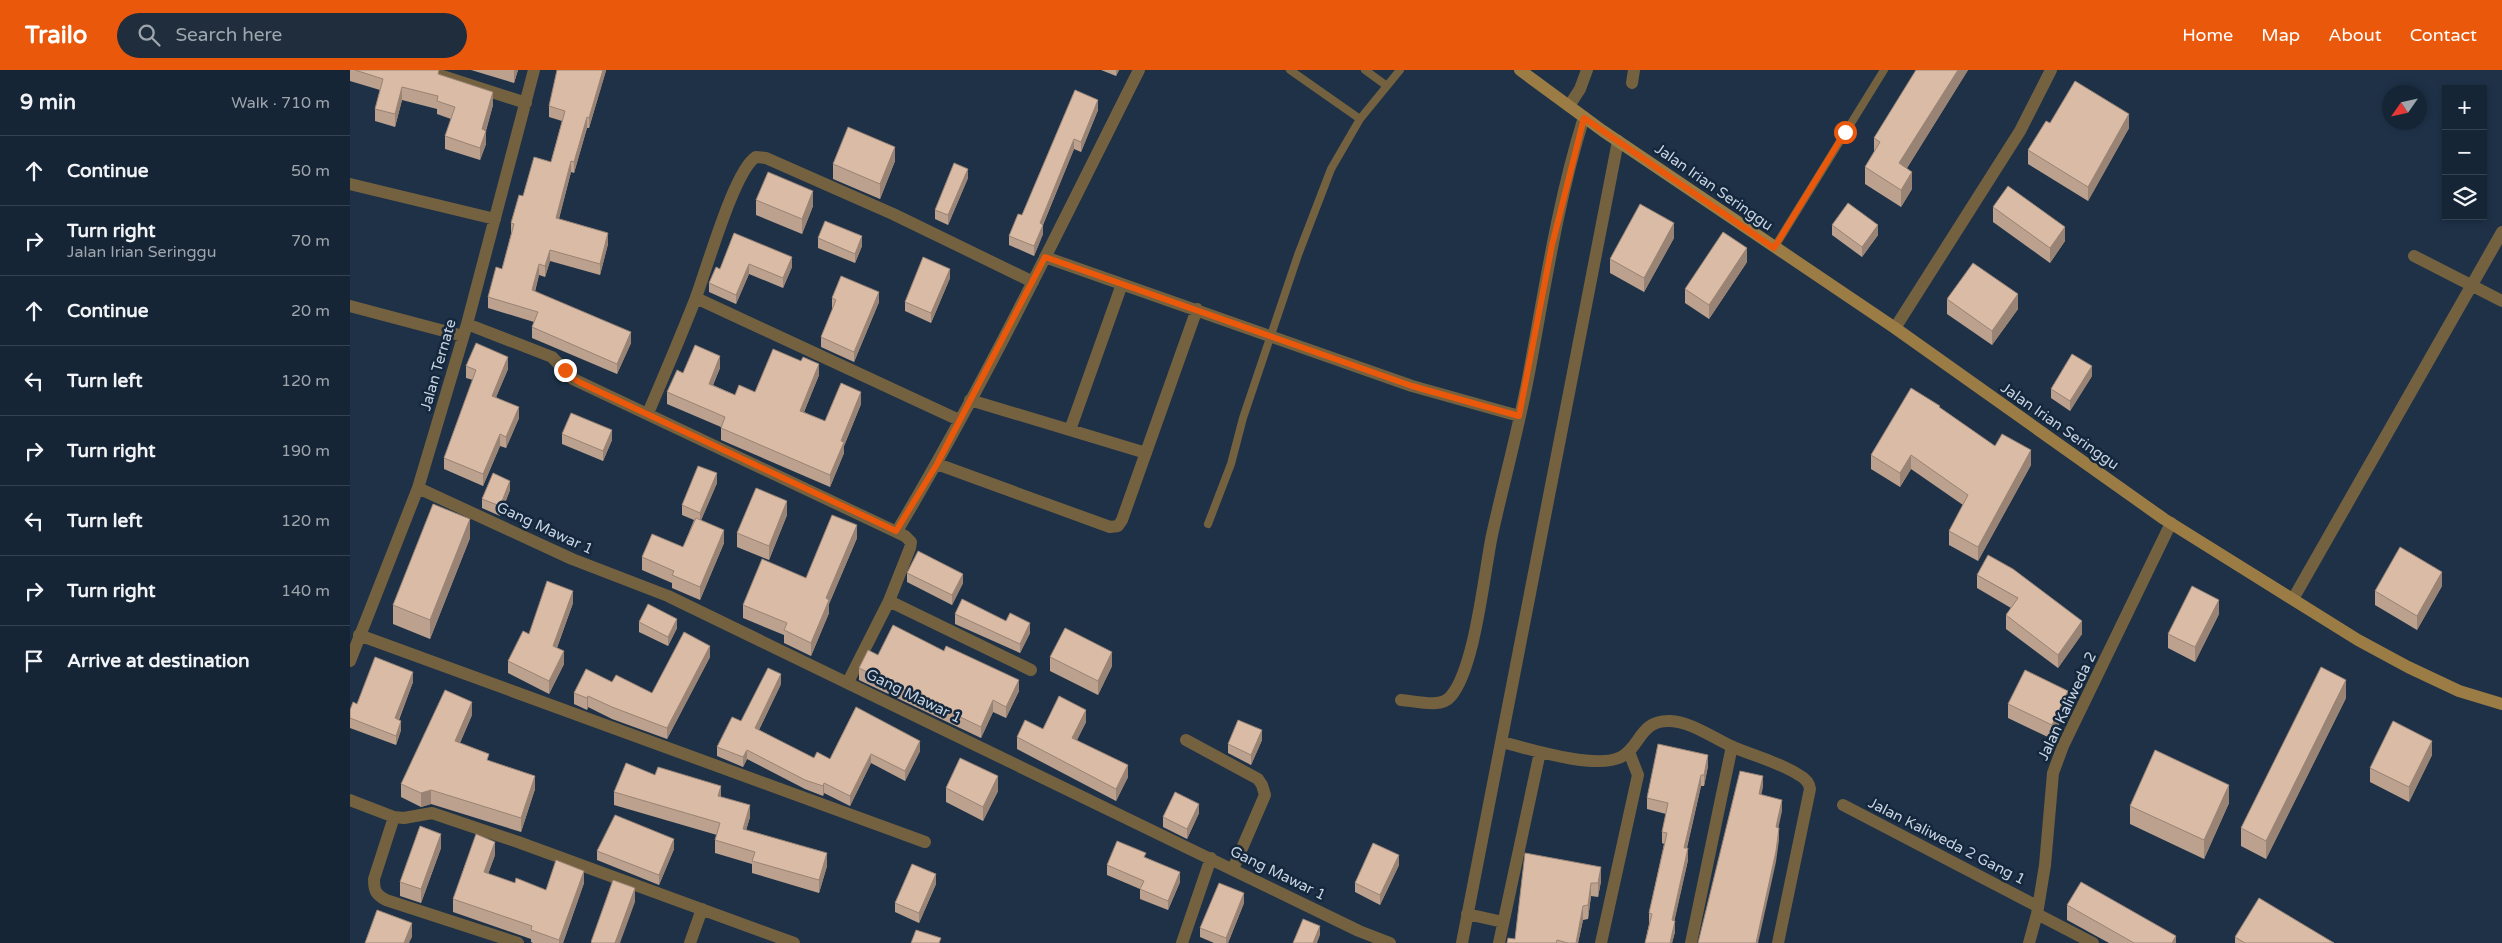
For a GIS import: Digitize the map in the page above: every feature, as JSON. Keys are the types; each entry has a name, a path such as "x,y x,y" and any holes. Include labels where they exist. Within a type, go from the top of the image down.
{"street":[{"path":"424,70 526,103"},
{"name":"Jalan Ternate","path":"350,661 418,488 465,330 534,70"},
{"path":"896,531 937,464 1033,282 1139,70"},
{"path":"1569,106 1580,88 1587,70"},
{"path":"1894,328 2020,131 2051,70"},
{"path":"1401,700 1441,703 1450,697 1458,685 1468,660 1492,536 1519,416 1552,245 1585,118 1526,72"},
{"name":"Jalan Irian Seringgu","path":"1585,118 1894,328 2171,523 2358,640 2408,667 2459,691 2502,704"},
{"path":"1462,943 1618,140"},
{"path":"648,413 696,298 732,197 747,165 756,157 766,158 834,186 1033,282"},
{"path":"350,184 495,219"},
{"path":"2293,599 2502,232"},
{"path":"2414,256 2502,301"},
{"path":"1045,257 1412,386 1519,416"},
{"path":"1070,430 1122,284"},
{"path":"696,298 960,420"},
{"path":"350,306 465,330 552,357 573,379 896,531 911,542 889,600 848,682"},
{"path":"937,464 1110,526 1118,526 1122,520 1197,309"},
{"path":"970,400 1146,453"},
{"name":"Gang Mawar 1","path":"418,488 572,559 668,596 1359,931 1390,943"},
{"name":"Jalan Kaliweda 2","path":"2029,943 2045,865 2053,773 2064,746 2171,523"},
{"path":"889,600 1031,670"},
{"path":"359,635 925,842"},
{"path":"1502,742 1553,756 1614,760 1629,752 1641,733 1649,726 1671,721 1702,731 1732,746 1786,767 1804,778 1809,783 1810,788 1778,943"},
{"path":"1186,740 1258,779 1262,785 1265,794 1233,869"},
{"path":"1690,943 1732,746"},
{"path":"1499,943 1540,752"},
{"path":"1601,943 1638,775 1629,752"},
{"path":"350,800 394,817 404,818 432,813 518,842 794,943"},
{"name":"Jalan Kaliweda 2 Gang 1","path":"1843,805 2037,910 2093,943"},
{"path":"394,817 374,878 376,894 386,900 518,943"},
{"path":"1182,943 1211,858"},
{"path":"690,943 702,909"},
{"path":"1467,914 1503,922"}],"lane":[{"path":"1290,70 1360,119"},
{"path":"1365,70 1387,86"},
{"path":"1208,524 1231,464 1243,418 1298,255 1331,169 1360,119 1400,70"},
{"path":"1774,248 1884,70"}],"building":[{"path":"355,70 439,70 438,74 493,92 482,129 486,131 480,148 445,136 455,107 437,101 438,96 402,87 395,114 375,109 383,79"},
{"path":"557,70 603,70 574,162 571,161 556,218 608,233 600,264 550,250 545,266 539,264 532,290 631,332 617,364 532,327 538,312 488,297 496,267 502,269 514,224 511,223 519,195 523,196 534,157 551,162 565,111 549,106"},
{"path":"1916,70 1958,70 1899,163 1912,172 1901,190 1865,167 1880,142 1874,138"},
{"path":"2075,81 2129,114 2088,187 2028,150 2046,121 2050,123"},
{"path":"1075,90 1098,100 1081,142 1074,139 1040,223 1043,225 1034,246 1009,236 1018,214 1022,215"},
{"path":"848,127 895,147 880,184 833,164"},
{"path":"954,163 968,169 948,215 935,210"},
{"path":"768,172 813,191 802,219 756,200"},
{"path":"2008,186 2065,227 2050,248 1993,207"},
{"path":"1848,203 1878,225 1862,247 1832,225"},
{"path":"1640,204 1674,223 1644,278 1610,259"},
{"path":"825,221 862,236 855,254 818,238"},
{"path":"1723,232 1747,248 1709,305 1685,289"},
{"path":"734,233 792,257 783,278 749,264 736,295 709,283 716,267 720,269"},
{"path":"923,257 950,269 931,313 905,302"},
{"path":"1973,263 2018,294 1992,331 1947,299"},
{"path":"841,276 879,292 854,352 821,337 836,300 832,298"},
{"path":"476,343 508,357 492,396 519,407 506,437 500,434 483,474 444,458 476,370 466,366"},
{"path":"695,345 720,356 709,384 735,395 739,385 755,392 773,349 801,361 803,357 819,364 800,411 825,421 841,383 861,392 841,441 844,442 830,475 721,428 725,417 667,392 677,370 683,373"},
{"path":"2072,354 2092,366 2070,401 2051,389"},
{"path":"1911,388 1940,406 1995,446 2002,434 2031,450 1978,547 1949,531 1968,495 1911,455 1900,473 1871,455"},
{"path":"571,413 612,430 603,451 562,434"},
{"path":"698,466 717,473 700,513 682,505"},
{"path":"493,473 510,481 500,506 482,499"},
{"path":"756,488 787,501 769,546 737,533"},
{"path":"433,504 470,519 430,620 393,605"},
{"path":"832,515 857,525 826,598 829,600 811,643 784,630 787,623 743,605 762,559 806,578"},
{"path":"696,518 724,530 700,587 672,575 674,571 642,557 652,534 683,547"},
{"path":"2400,547 2442,572 2417,616 2375,591"},
{"path":"918,551 963,574 952,595 907,573"},
{"path":"1988,555 2013,569 2082,621 2058,655 2006,615 2018,598 1977,575"},
{"path":"547,581 573,591 553,646 564,651 549,681 508,661 523,631 529,634"},
{"path":"2192,586 2219,600 2195,647 2168,634"},
{"path":"962,599 1006,621 1010,613 1030,623 1020,644 955,614"},
{"path":"648,604 677,619 668,637 639,622"},
{"path":"893,625 944,651 946,646 1019,680 1006,707 993,700 981,727 859,668 868,650 878,655"},
{"path":"1065,628 1112,652 1098,681 1050,657"},
{"path":"684,632 710,646 667,728 588,696 587,698 574,693 586,669 612,682 616,675 652,693"},
{"path":"375,657 413,672 395,718 401,721 396,736 350,718 353,702 357,704"},
{"path":"2321,667 2346,680 2266,841 2241,828"},
{"path":"768,668 781,674 755,728 814,758 817,752 830,759 856,707 920,741 905,771 871,754 850,796 824,783 823,786 805,780 747,750 743,757 717,747 732,717 741,721"},
{"path":"2025,670 2068,691 2052,725 2008,704"},
{"path":"445,690 472,702 455,741 489,754 487,760 535,776 521,818 431,790 421,793 401,784"},
{"path":"1059,696 1086,710 1072,738 1128,765 1116,789 1017,737 1025,720 1043,729"},
{"path":"1238,720 1262,730 1251,755 1228,744"},
{"path":"2393,721 2432,741 2409,787 2370,768"},
{"path":"1658,744 1708,755 1704,775 1701,775 1684,848 1688,848 1672,920 1675,921 1670,943 1645,943 1652,914 1649,913 1667,833 1662,832 1668,803 1647,798"},
{"path":"2155,750 2229,785 2204,840 2130,806"},
{"path":"960,758 998,776 983,807 946,788"},
{"path":"626,763 655,775 658,767 721,786 718,796 750,805 743,829 827,853 819,880 752,861 755,852 715,840 720,823 614,792"},
{"path":"1740,771 1763,776 1759,794 1782,800 1776,827 1779,828 1776,851 1756,943 1698,943"},
{"path":"1175,792 1199,804 1187,829 1163,817"},
{"path":"615,815 674,839 659,875 597,851"},
{"path":"420,826 441,834 421,889 400,882"},
{"path":"476,834 495,842 484,872 515,883 516,878 546,890 556,860 584,871 559,940 531,930 532,926 453,899"},
{"path":"1117,841 1146,853 1144,857 1180,872 1168,901 1140,889 1144,881 1107,865"},
{"path":"1373,843 1399,855 1380,895 1355,883"},
{"path":"1525,853 1601,867 1598,883 1591,883 1588,905 1583,906 1576,943 1557,940 1556,943 1507,943 1508,938 1515,939"},
{"path":"912,864 936,874 919,913 895,903"},
{"path":"613,880 635,888 615,943 592,943 591,942"},
{"path":"2081,882 2176,936 2172,943 2134,943 2067,905"},
{"path":"1219,883 1244,893 1226,938 1200,928"},
{"path":"2259,898 2334,943 2245,943 2235,937"},
{"path":"377,910 412,923 404,943 365,943"},
{"path":"1303,919 1320,926 1313,943 1293,943"},
{"path":"916,930 941,938 939,943 911,943"}],"route":[{"path":"565,370 571,377 581,383 896,531 937,464 1045,257 1412,386 1519,416 1552,245 1584,118 1774,248 1845,132"}]}
